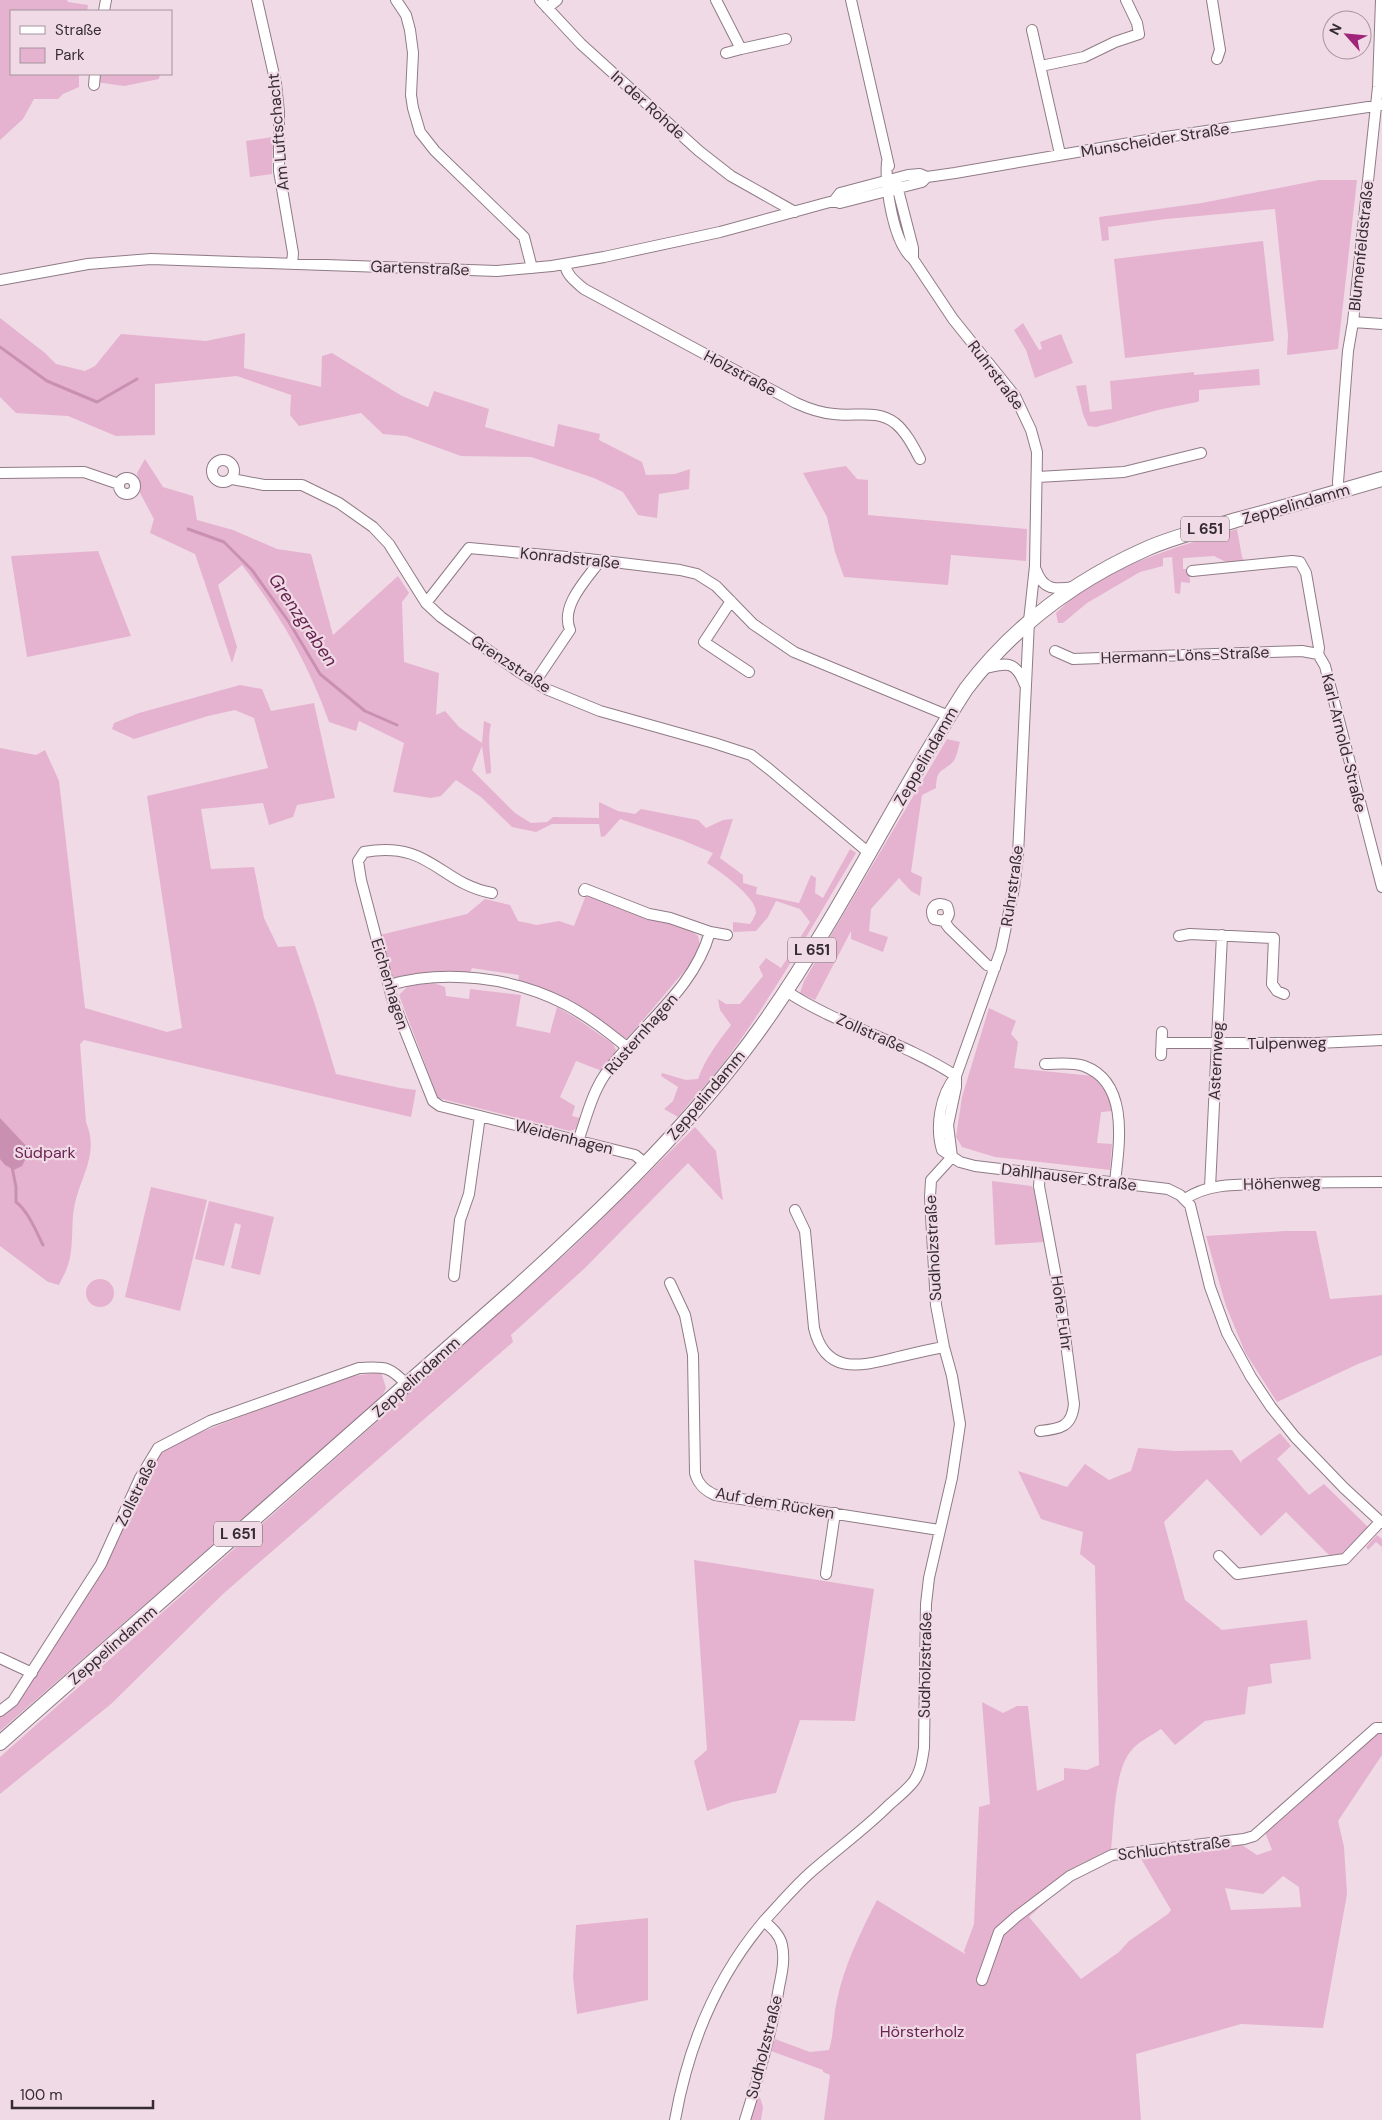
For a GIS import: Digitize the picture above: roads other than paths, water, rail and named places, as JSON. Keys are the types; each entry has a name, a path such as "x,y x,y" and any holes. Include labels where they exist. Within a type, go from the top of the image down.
{"main road":[{"name":"Zeppelindamm","path":"0,1744 573,1236 646,1164 698,1108 737,1060 786,991 949,716 981,670 1029,621 1077,586 1148,548 1192,533 1382,479"}],"street":[{"name":"Am Luftschacht","path":"257,0 276,84 279,112 279,171 292,253 292,264"},
{"path":"396,0 406,15 410,30 413,53 411,96 420,132 435,151 524,237 532,268"},
{"path":"544,4 557,0"},
{"path":"716,0 741,49"},
{"name":"Ruhrstraße","path":"851,0 887,162 895,223 905,253 912,259 953,319 1003,379 1022,409 1037,452 1035,566 1029,621 1016,871 1009,920 995,968 956,1076 956,1088 948,1125 952,1157"},
{"path":"1041,66 1084,57 1115,42 1139,34 1137,23 1126,0"},
{"path":"1212,0 1220,50 1217,59"},
{"name":"Blumenfeldstraße","path":"1339,491 1338,482 1348,350 1379,105 1381,0"},
{"name":"In der Rohde","path":"544,4 581,44 699,152 731,176 795,212"},
{"path":"1032,30 1060,154"},
{"path":"726,53 786,39"},
{"path":"94,85 95,75"},
{"name":"Munscheider Straße","path":"891,184 920,174 928,177 1060,154 1379,105"},
{"name":"Gartenstraße","path":"0,280 88,264 151,259 497,271 532,268 565,264 720,232 834,201 840,204 891,184"},
{"path":"767,196 770,205 768,220"},
{"name":"Holzstraße","path":"565,264 565,268 574,281 584,289 796,403 824,413 874,414 890,420 905,435 920,459"},
{"path":"1353,322 1382,324"},
{"path":"1038,477 1124,472 1201,453"},
{"path":"0,473 84,472 119,484"},
{"name":"Grenzstraße","path":"232,479 264,485 302,485 339,503 373,526 389,544 426,604 441,617 535,682 600,711 714,742 751,755 869,853"},
{"name":"Konradstraße","path":"426,604 469,548 680,570 697,574 716,586 753,624 794,652 949,716"},
{"path":"535,682 570,630 566,622 570,605 600,561"},
{"name":"Karl-Arnold-Straße","path":"1192,571 1300,562 1306,573 1319,648 1318,654 1325,666 1382,887"},
{"path":"1035,566 1040,580 1047,586 1055,589 1077,586"},
{"path":"731,601 704,642 749,672"},
{"name":"Hermann-Löns-Straße","path":"1054,651 1073,659 1302,651 1318,654"},
{"path":"981,670 1002,664 1014,666 1020,673 1026,688"},
{"name":"Eichenhagen","path":"434,1103 423,1080 389,985 361,880 358,861 364,852 403,851 429,861 470,886 492,893"},
{"path":"584,891 585,889 648,914 670,918 710,932 727,935"},
{"path":"944,921 986,965 995,968"},
{"name":"Rüsternhagen","path":"578,1141 597,1088 604,1076 672,1000 705,951 710,932"},
{"path":"1179,936 1222,934 1274,938 1272,984 1276,990 1284,994"},
{"name":"Asternweg","path":"1210,1188 1222,934"},
{"path":"389,985 402,981 461,977 494,981 525,988 564,1004 588,1018 628,1048"},
{"name":"Zollstraße","path":"786,991 814,1007 928,1058 956,1076"},
{"path":"1161,1055 1162,1032"},
{"name":"Tulpenweg","path":"1162,1043 1317,1044 1382,1040"},
{"path":"1046,1064 1084,1066 1101,1078 1111,1091 1119,1115 1119,1146 1115,1182"},
{"name":"Weidenhagen","path":"434,1103 635,1155 646,1164"},
{"path":"454,1276 460,1220 469,1194 480,1116"},
{"name":"Dahlhauser Straße","path":"952,1157 960,1162 975,1166 1168,1189 1185,1199"},
{"name":"Sudholzstraße","path":"675,2120 688,2060 708,2008 738,1956 764,1921 810,1873 908,1788 919,1772 924,1748 926,1604 929,1578 952,1478 960,1424 952,1376 936,1305 930,1187 936,1172 952,1157"},
{"name":"Hohe Fuhr","path":"1040,1174 1039,1186 1060,1298 1074,1404 1073,1412 1065,1425 1059,1429 1040,1432"},
{"name":"Höhenweg","path":"1185,1199 1196,1192 1210,1188 1314,1182 1382,1182"},
{"path":"1185,1199 1190,1205 1194,1218 1210,1287 1227,1333 1241,1361 1295,1437 1381,1523 1345,1560 1237,1574 1220,1556"},
{"path":"795,1210 805,1231 814,1328 816,1337 824,1351 838,1361 856,1366 944,1347"},
{"name":"Auf dem Rücken","path":"670,1283 685,1315 691,1341 695,1408 695,1473 698,1482 704,1489 715,1494 940,1530"},
{"name":"Zollstraße","path":"0,1711 13,1701 101,1564 140,1478 158,1448 210,1421 359,1368 381,1368 394,1371 407,1385"},
{"path":"826,1574 836,1513"},
{"path":"0,1658 32,1672"},
{"name":"Schluchtstraße","path":"982,1980 999,1932 1070,1876 1112,1855 1244,1839 1254,1836 1376,1728 1382,1728"},
{"name":"Sudholzstraße","path":"745,2120 769,2037 784,1956 779,1936 764,1921"}],"waterway":[{"path":"0,347 47,381 97,402 137,379"},
{"name":"Grenzgraben","path":"188,529 224,542 252,570 289,622 320,674 365,711 397,725"},
{"path":"26,1150 74,1153"},
{"path":"12,1167 16,1187 16,1202 28,1216 43,1245"}],"park label":[{"name":"Südpark","path":"45,1152"},
{"name":"Hörsterholz","path":"922,2031"}]}
